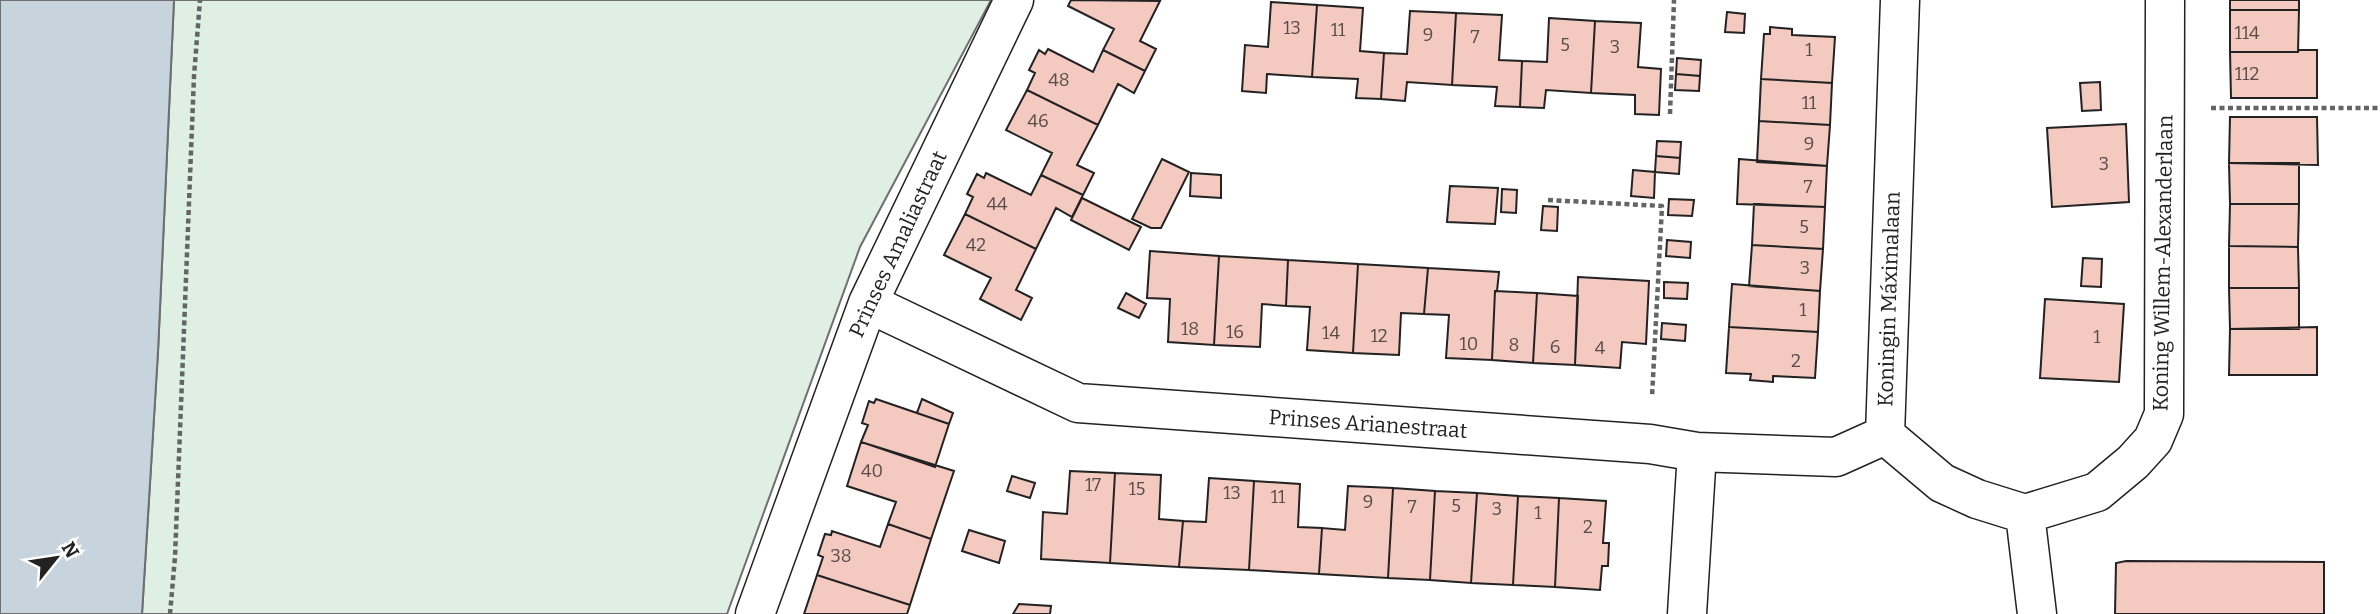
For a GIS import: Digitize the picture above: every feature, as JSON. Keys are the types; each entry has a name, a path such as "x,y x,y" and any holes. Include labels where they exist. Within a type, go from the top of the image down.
{"street":[{"name":"Prinses Amaliastraat","path":"755,614 868,303 1014,0"},
{"name":"Koningin Máximalaan","path":"1900,0 1885,435 1942,483 1977,499 2025,513"},
{"name":"Koning Willem-Alexanderlaan","path":"2025,513 2096,492 2133,462 2153,440 2164,414 2165,0"},
{"name":"Prinses Arianestraat","path":"868,303 1078,403 1650,444 1697,452 1836,457 1885,435"},
{"path":"1687,614 1697,452"},
{"path":"2025,513 2037,614"}],"path":[{"path":"170,614 175,557 200,0"},
{"path":"1670,114 1674,0"},
{"path":"2165,108 2380,108"},
{"path":"1548,200 1661,206 1650,444"}],"green space":[{"path":"174,0 991,0 860,247 727,614 142,614 158,352"}],"shaded area":[{"path":"0,0 174,0 158,352 142,614 0,614"}],"building":[{"path":"1071,0 1160,1 1140,41 1156,49 1145,71 1103,50 1114,29 1068,6"},
{"path":"2230,0 2299,0 2299,10 2230,10"},
{"path":"1271,2 1317,5 1312,77 1267,74 1266,93 1242,91 1245,45 1268,47"},
{"path":"1317,5 1363,8 1360,51 1384,53 1381,99 1356,98 1358,79 1312,77"},
{"path":"2230,10 2299,10 2298,52 2230,52"},
{"path":"1410,11 1456,13 1452,85 1407,82 1405,101 1381,99 1384,53 1407,54"},
{"path":"1727,12 1745,14 1744,33 1725,32"},
{"path":"1456,13 1502,15 1499,60 1522,61 1520,107 1495,106 1497,87 1452,85"},
{"path":"1549,18 1595,21 1591,93 1546,90 1544,108 1520,107 1522,61 1547,62"},
{"path":"1595,21 1641,23 1638,67 1661,69 1659,115 1635,114 1635,95 1591,93"},
{"path":"1770,27 1792,29 1792,35 1835,37 1832,83 1761,79 1764,34 1770,34"},
{"path":"1048,49 1093,72 1103,50 1145,71 1134,93 1118,84 1098,125 1027,90 1035,73 1029,70 1039,50 1045,54"},
{"path":"2317,50 2317,98 2231,98 2230,52"},
{"path":"1677,58 1701,60 1700,76 1676,74"},
{"path":"1676,74 1700,76 1699,91 1675,90"},
{"path":"1761,79 1832,83 1830,125 1759,121"},
{"path":"2100,82 2101,110 2082,111 2080,83"},
{"path":"1027,90 1098,125 1077,165 1094,173 1083,195 1041,175 1052,153 1006,130"},
{"path":"2230,117 2317,117 2318,165 2229,163"},
{"path":"1759,121 1830,125 1827,166 1757,162"},
{"path":"2126,124 2129,202 2052,207 2047,128"},
{"path":"1657,141 1681,142 1680,158 1656,156"},
{"path":"1656,156 1680,158 1679,174 1655,172"},
{"path":"1162,159 1189,172 1161,228 1151,228 1132,219"},
{"path":"1739,159 1827,166 1825,207 1737,204"},
{"path":"2229,163 2299,163 2299,204 2230,204"},
{"path":"1633,170 1655,172 1654,198 1631,196"},
{"path":"986,173 1031,195 1041,175 1083,195 1072,217 1056,208 1036,249 965,214 973,197 967,194 977,174 984,178"},
{"path":"1191,173 1221,175 1221,198 1190,196"},
{"path":"1450,186 1498,188 1495,224 1447,222"},
{"path":"1502,189 1517,190 1516,213 1501,212"},
{"path":"1082,198 1141,227 1129,250 1071,220"},
{"path":"1669,199 1694,200 1692,216 1668,215"},
{"path":"1754,204 1825,207 1823,249 1752,245"},
{"path":"2230,204 2299,204 2298,247 2229,246"},
{"path":"1543,206 1558,207 1557,231 1541,230"},
{"path":"965,214 1036,249 1016,290 1032,298 1021,320 980,299 991,278 944,255"},
{"path":"1667,240 1691,242 1690,258 1666,256"},
{"path":"1752,245 1823,249 1820,291 1749,286"},
{"path":"2229,246 2298,247 2299,288 2229,288"},
{"path":"1150,251 1219,256 1214,345 1168,342 1170,299 1147,298"},
{"path":"1219,256 1288,260 1286,306 1262,304 1260,347 1214,345"},
{"path":"2083,258 2102,259 2101,287 2081,286"},
{"path":"1288,260 1358,264 1353,353 1307,350 1310,307 1286,306"},
{"path":"1358,264 1428,268 1424,314 1401,313 1399,355 1353,353"},
{"path":"1428,268 1499,272 1495,291 1492,360 1446,358 1449,315 1424,314"},
{"path":"1578,277 1649,281 1646,344 1622,342 1620,368 1575,365"},
{"path":"1664,282 1688,283 1687,299 1664,298"},
{"path":"1732,284 1820,291 1818,332 1729,327"},
{"path":"2229,288 2299,288 2299,329 2230,329"},
{"path":"1495,291 1537,293 1533,363 1492,360"},
{"path":"1126,293 1146,304 1139,318 1118,308"},
{"path":"1537,293 1578,296 1575,365 1533,363"},
{"path":"2045,299 2124,304 2119,382 2040,378"},
{"path":"1662,323 1686,325 1685,341 1661,339"},
{"path":"1729,327 1818,332 1815,378 1773,376 1773,382 1750,380 1751,374 1726,373"},
{"path":"2317,327 2317,375 2229,375 2230,329"},
{"path":"876,399 949,424 935,467 861,442 868,425 862,423 869,401 874,403"},
{"path":"922,399 953,413 949,424 917,413"},
{"path":"861,442 954,471 931,539 888,524 896,502 847,486"},
{"path":"1070,471 1115,473 1110,563 1041,559 1043,512 1067,514"},
{"path":"1115,473 1161,475 1159,519 1183,521 1179,567 1110,563"},
{"path":"1012,476 1035,483 1030,498 1007,491"},
{"path":"1209,478 1254,481 1249,570 1179,567 1183,521 1206,522"},
{"path":"1254,481 1300,484 1298,527 1322,528 1319,574 1249,570"},
{"path":"1348,486 1393,488 1388,578 1319,574 1322,528 1345,530"},
{"path":"1393,488 1435,491 1430,580 1388,578"},
{"path":"1435,491 1477,493 1471,583 1430,580"},
{"path":"1477,493 1518,496 1513,585 1471,583"},
{"path":"1518,496 1559,498 1555,587 1513,585"},
{"path":"1559,498 1606,501 1603,543 1609,543 1608,566 1602,566 1600,590 1555,587"},
{"path":"888,524 931,539 910,605 817,575 823,557 818,555 825,534 831,535 832,531 880,547"},
{"path":"969,530 1005,541 999,563 962,551"},
{"path":"2324,562 2324,614 2115,614 2116,563"},
{"path":"817,575 910,605 907,614 804,614"},
{"path":"1019,604 1051,606 1050,614 1013,614"}]}
